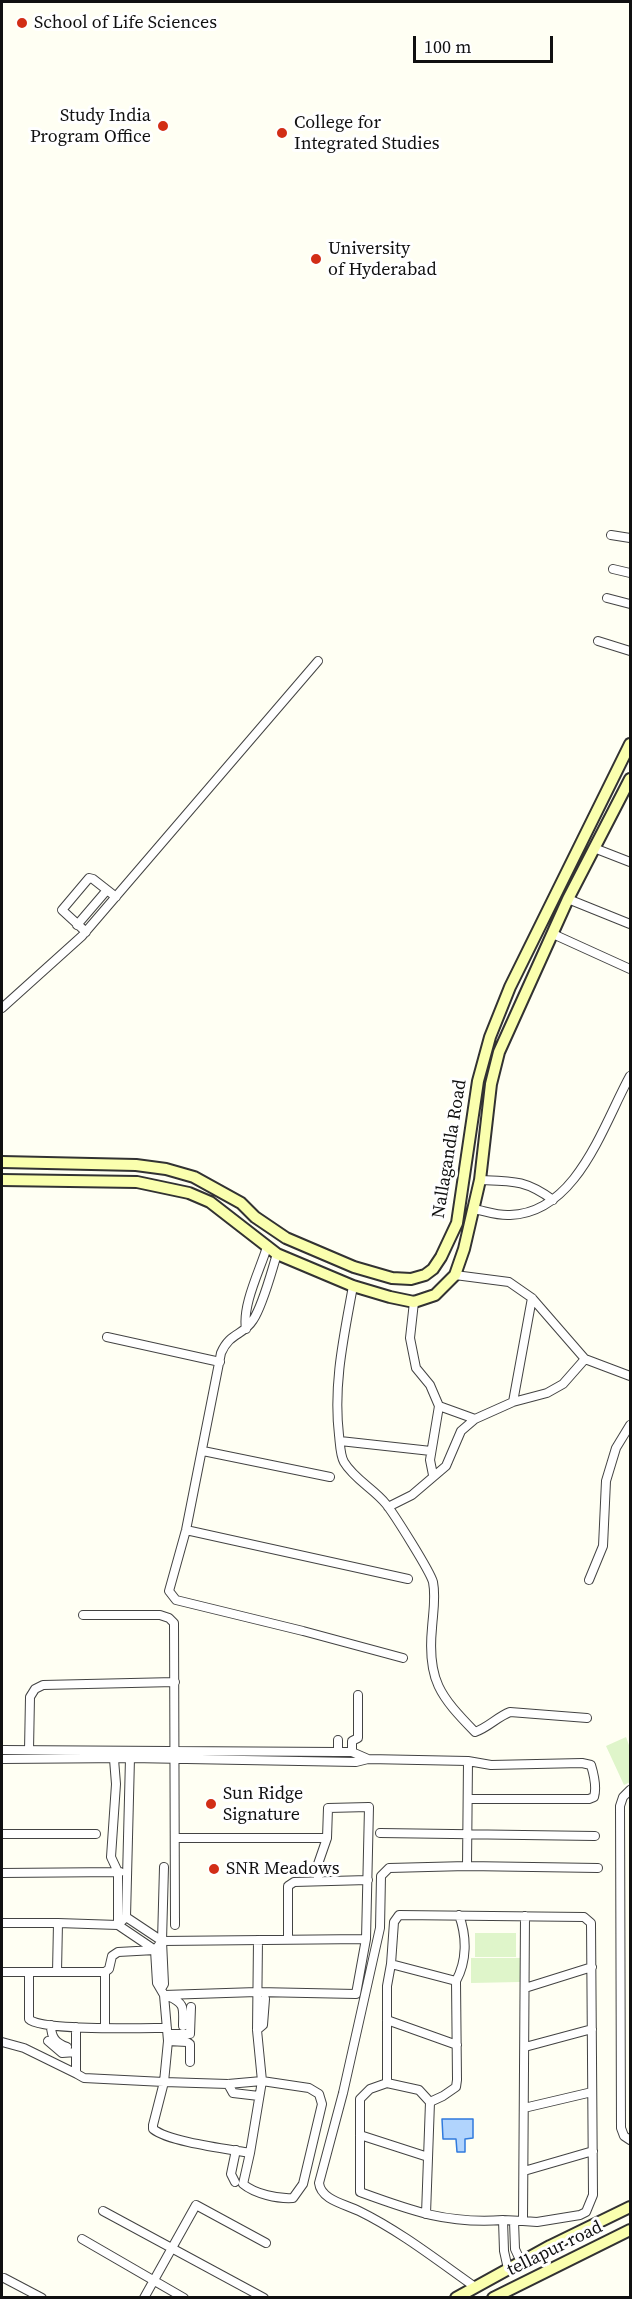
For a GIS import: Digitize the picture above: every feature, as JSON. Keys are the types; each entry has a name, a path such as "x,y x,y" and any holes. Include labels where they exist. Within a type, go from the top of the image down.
{"main road":[{"name":"Nallagandla Road","path":"2,1162 166,1169 194,1177 241,1203 255,1217 291,1240 354,1267 392,1278 411,1279 425,1275 433,1269 457,1223 478,1081 490,1037 510,987 630,744"},
{"name":"Nallagandla Road","path":"455,1275 480,1180 491,1084 499,1052 568,899 630,779"},
{"path":"478,1081 491,1084"},
{"path":"2,1180 137,1182 189,1192 210,1202 278,1254 353,1286 414,1302 435,1295 455,1275"},
{"path":"456,2298 584,2229 630,2207"},
{"path":"584,2229 593,2249"},
{"name":"tellapur road","path":"493,2298 630,2230"}],"street":[{"path":"611,535 630,538"},
{"path":"613,569 630,573"},
{"path":"607,598 630,604"},
{"path":"598,641 630,651"},
{"path":"2,1008 86,932 318,661"},
{"path":"594,848 630,862"},
{"path":"86,932 62,910 89,878 116,897"},
{"path":"77,925 107,890"},
{"path":"568,899 630,924"},
{"path":"90,910 99,917"},
{"path":"553,934 630,969"},
{"path":"474,1209 509,1215 524,1213 553,1200 571,1185 630,1076"},
{"path":"480,1180 513,1181 529,1185 553,1200"},
{"path":"246,1329 248,1306 267,1247"},
{"path":"278,1254 255,1318 246,1329 230,1338 221,1353 186,1530 169,1591 171,1597 176,1600 403,1658"},
{"path":"455,1275 509,1282 532,1298 585,1359 630,1376"},
{"path":"353,1286 334,1373 340,1441 345,1463 388,1507 433,1581 434,1610 431,1653 433,1674 438,1687 449,1706 475,1732 488,1728 499,1717 510,1712 587,1718"},
{"path":"513,1402 532,1298"},
{"path":"414,1302 410,1338 416,1368 430,1385 439,1406 430,1460 433,1475"},
{"path":"107,1337 220,1362"},
{"path":"388,1507 412,1495 446,1466 461,1431 475,1419 513,1402 547,1393 563,1384 585,1359"},
{"path":"439,1406 475,1419"},
{"path":"589,1580 603,1546 606,1481 616,1448 630,1425"},
{"path":"340,1441 431,1451"},
{"path":"203,1451 330,1477"},
{"path":"186,1530 408,1579"},
{"path":"82,1615 160,1616 169,1618 174,1623 175,1925"},
{"path":"29,1750 30,1697 35,1689 43,1685 175,1682"},
{"path":"352,1752 352,1741 358,1738 358,1695"},
{"path":"338,1740 338,1752"},
{"path":"2,1750 352,1752 368,1759"},
{"path":"118,1925 130,1758"},
{"path":"2,1759 130,1758 356,1762 368,1759 468,1761 491,1765 588,1763 591,1765 595,1792 594,1797 589,1799 468,1799"},
{"path":"114,1759 116,1784 111,1857 122,1872 126,1917"},
{"path":"467,1866 468,1761"},
{"path":"630,1790 623,1797 620,1806 620,1866 621,2128 624,2136 630,2140"},
{"path":"162,1992 356,1994 366,1939 369,1807 328,1808 327,1838 318,1864 318,1881"},
{"path":"380,1833 596,1836"},
{"path":"2,1834 96,1834"},
{"path":"175,1838 327,1838"},
{"path":"475,2287 410,2241 361,2212 325,2195 320,2189 319,2183 343,2093 380,1928 381,1876 389,1868 467,1866 598,1868"},
{"path":"162,1992 164,1984 162,1941 164,1867"},
{"path":"2,1873 122,1872"},
{"path":"288,1939 288,1886 294,1882 368,1880"},
{"path":"387,2082 387,1986 394,1922 399,1915 584,1917 589,1919 592,1967 593,2195 586,2212 537,2222 451,2220 426,2214 360,2192 360,2099 370,2089 387,2082 419,2090 430,2102 426,2214"},
{"path":"430,2102 456,2087 456,1982 462,1970 464,1954 463,1927 459,1915"},
{"path":"523,2221 525,1916"},
{"path":"126,1917 162,1941 366,1939"},
{"path":"118,1925 126,1917"},
{"path":"2,1923 118,1925 155,1950"},
{"path":"57,1972 58,1923"},
{"path":"2,2042 24,2048 84,2078 228,2084 262,2080 309,2088 319,2094 322,2104 303,2184 293,2198 283,2199 249,2189 243,2184 262,2080 256,2030 258,1940"},
{"path":"162,1941 155,1950 157,1983 162,1992 168,2034 164,2082 153,2129 180,2139 250,2153"},
{"path":"2,1972 105,1972 109,1969 112,1956 118,1952 155,1950"},
{"path":"391,1964 456,1982"},
{"path":"525,1988 592,1967"},
{"path":"29,1972 29,2019 36,2024 190,2034 191,2007"},
{"path":"105,1972 105,2027"},
{"path":"162,1992 179,2000 183,2007 183,2026"},
{"path":"256,2030 264,2025 265,1999"},
{"path":"387,2020 457,2045"},
{"path":"51,2025 51,2035 68,2047"},
{"path":"76,2027 77,2074"},
{"path":"525,2047 592,2030"},
{"path":"168,2034 190,2044 190,2062"},
{"path":"48,2041 62,2053 76,2052"},
{"path":"228,2084 233,2093 259,2096"},
{"path":"524,2108 592,2091"},
{"path":"360,2134 428,2157"},
{"path":"235,2182 231,2174 236,2150"},
{"path":"524,2171 593,2151"},
{"path":"144,2298 196,2205 266,2243"},
{"path":"103,2211 264,2298"},
{"path":"503,2220 504,2251 508,2269"},
{"path":"514,2221 515,2249 521,2262"},
{"path":"82,2239 184,2298"},
{"path":"4,2278 42,2298"}],"green space":[{"path":"626,1737 630,1748 630,1782 624,1785 606,1746"},
{"path":"475,1933 516,1933 516,1957 475,1957"},
{"path":"471,1958 520,1958 520,1982 471,1983"}],"water":[{"path":"442,2119 473,2119 473,2138 465,2139 465,2152 457,2152 456,2139 443,2139"}],"place":[{"name":"School of Life Sciences","path":"22,23"},
{"name":"Study India Program Office","path":"163,126"},
{"name":"College for Integrated Studies","path":"282,133"},
{"name":"University of Hyderabad","path":"316,259"},
{"name":"Sun Ridge Signature","path":"211,1804"},
{"name":"SNR Meadows","path":"214,1869"}]}
